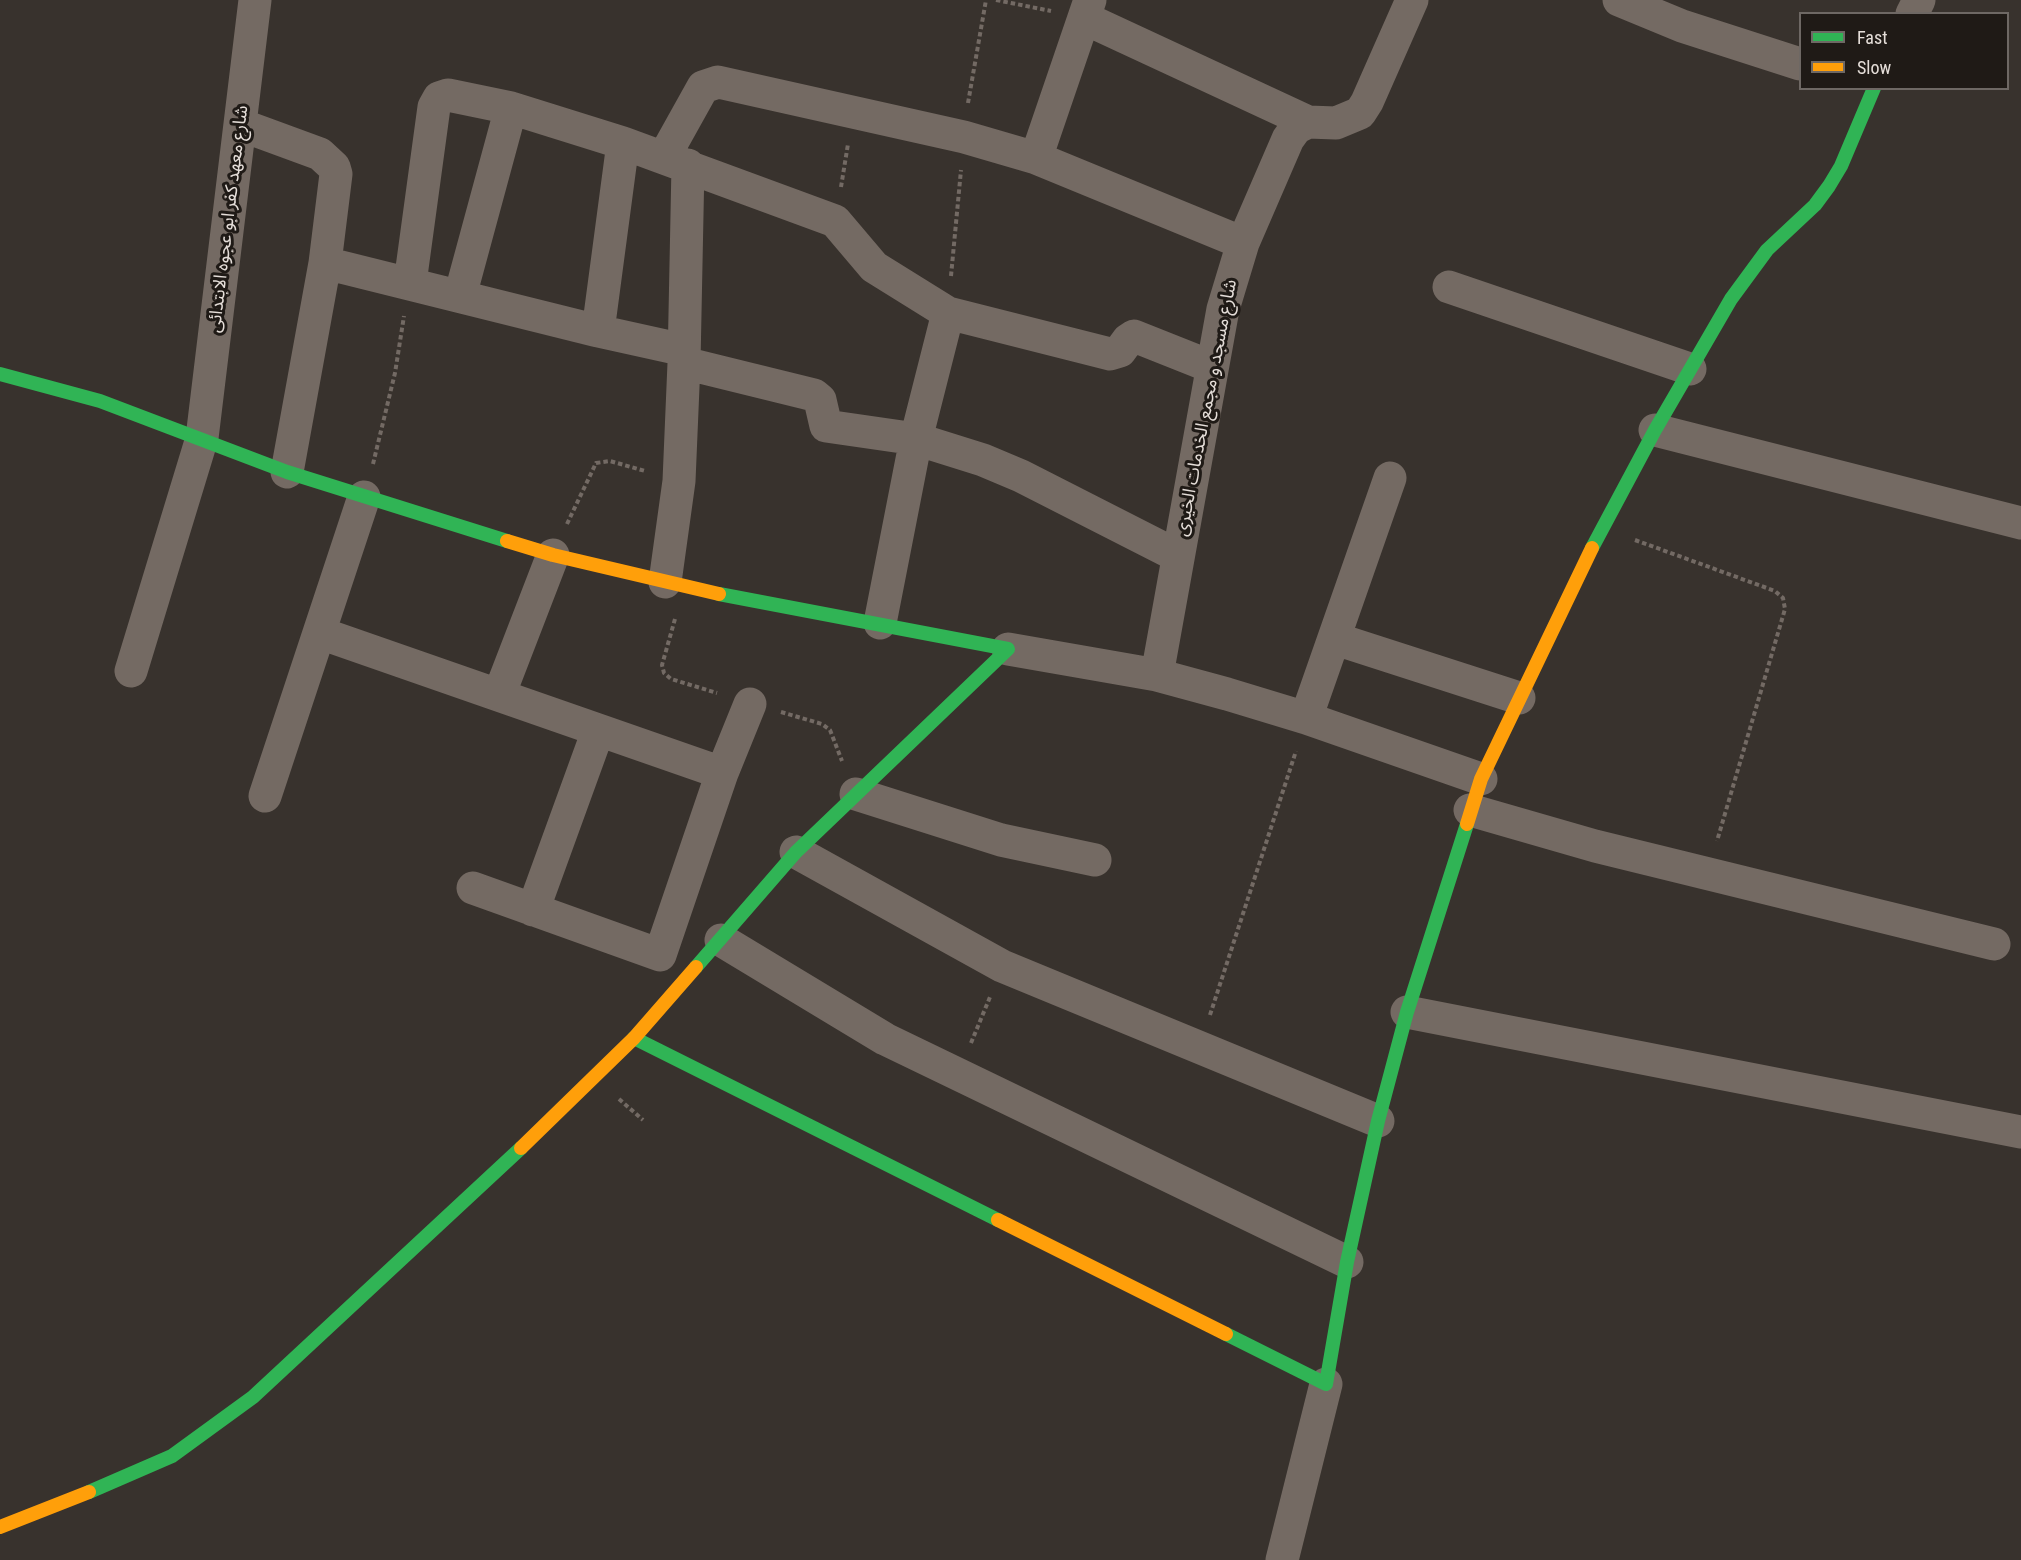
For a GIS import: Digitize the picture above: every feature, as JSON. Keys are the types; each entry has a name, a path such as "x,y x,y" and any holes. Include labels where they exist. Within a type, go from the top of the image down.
{"street":[{"name":"شارع معهد كفر ابو عجوه الابتدائى","path":"131,671 202,438 255,0"},
{"path":"1036,158 1087,9 1308,122 1336,123 1360,113 1367,102 1412,0"},
{"path":"1619,0 1682,26 1799,64"},
{"path":"675,585 684,357 676,161 698,95 710,83 718,82 854,111 964,137 1036,158 1242,243"},
{"path":"1282,1560 1326,1384 1347,1262 1378,1121 1407,1012 1481,779 1602,528 1654,430 1748,274 1767,250 1815,205 1829,186 1841,166 1873,90"},
{"path":"410,283 434,107 439,98 448,95 511,108 623,143 835,221 874,267 948,313 1110,354 1120,351 1134,336 1212,368"},
{"path":"460,296 511,108"},
{"name":"شارع مسجد و مجمع الخدمات الخيرى","path":"1157,675 1223,309 1242,243 1288,139 1296,128 1308,122"},
{"path":"241,125 320,154 334,167 336,174 325,263 288,472"},
{"path":"598,331 623,143"},
{"path":"325,263 598,331 814,395 820,400 826,426 916,439 983,460 1021,476 1178,556"},
{"path":"1449,287 1690,369"},
{"path":"880,623 916,439 948,313"},
{"path":"0,374 100,401 288,472 554,555 675,585 880,623 1008,650 1157,675 1306,718 1481,779"},
{"path":"1654,430 2021,523"},
{"path":"1306,718 1336,639 1390,478"},
{"path":"265,796 364,497"},
{"path":"499,695 554,555"},
{"path":"320,633 722,773"},
{"path":"1336,639 1519,698"},
{"path":"0,1527 154,1466 172,1456 253,1397 491,1178 634,1038 796,852 1008,650"},
{"path":"660,955 722,773 750,704"},
{"path":"533,910 598,731"},
{"path":"856,794 1001,840 1095,860"},
{"path":"1470,810 1595,846 1994,944"},
{"path":"796,852 1002,966 1378,1121"},
{"path":"473,888 696,968"},
{"path":"721,939 885,1039 957,1076 1347,1262"},
{"path":"1407,1012 2021,1132"},
{"path":"634,1038 1326,1384"}],"path":[{"path":"948,313 964,137 973,68 986,0"},
{"path":"996,0 1087,9"},
{"path":"835,221 854,111"},
{"path":"364,497 384,428 410,283"},
{"path":"554,555 596,463 610,461 679,480"},
{"path":"1602,528 1775,591 1784,598 1785,609 1707,873"},
{"path":"675,585 662,664 664,673 671,679 810,720 830,730 856,794"},
{"path":"1199,1047 1306,718"},
{"path":"957,1076 1002,966"}],"traffic: fast":[{"path":"1592,548 1655,430 1731,299 1767,250 1815,205 1829,186 1841,166 1873,90"},
{"path":"0,374 100,401 287,472 507,541"},
{"path":"696,967 796,852 1008,649 719,594"},
{"path":"1226,1334 1326,1384 1347,1262 1378,1121 1407,1012 1467,824"},
{"path":"634,1038 998,1220"},
{"path":"89,1492 172,1456 253,1397 521,1148"}],"traffic: slow":[{"path":"507,541 553,555 719,594"},
{"path":"1467,824 1481,779 1592,548"},
{"path":"521,1148 634,1038 696,967"},
{"path":"998,1220 1226,1334"},
{"path":"0,1527 89,1492"}]}
